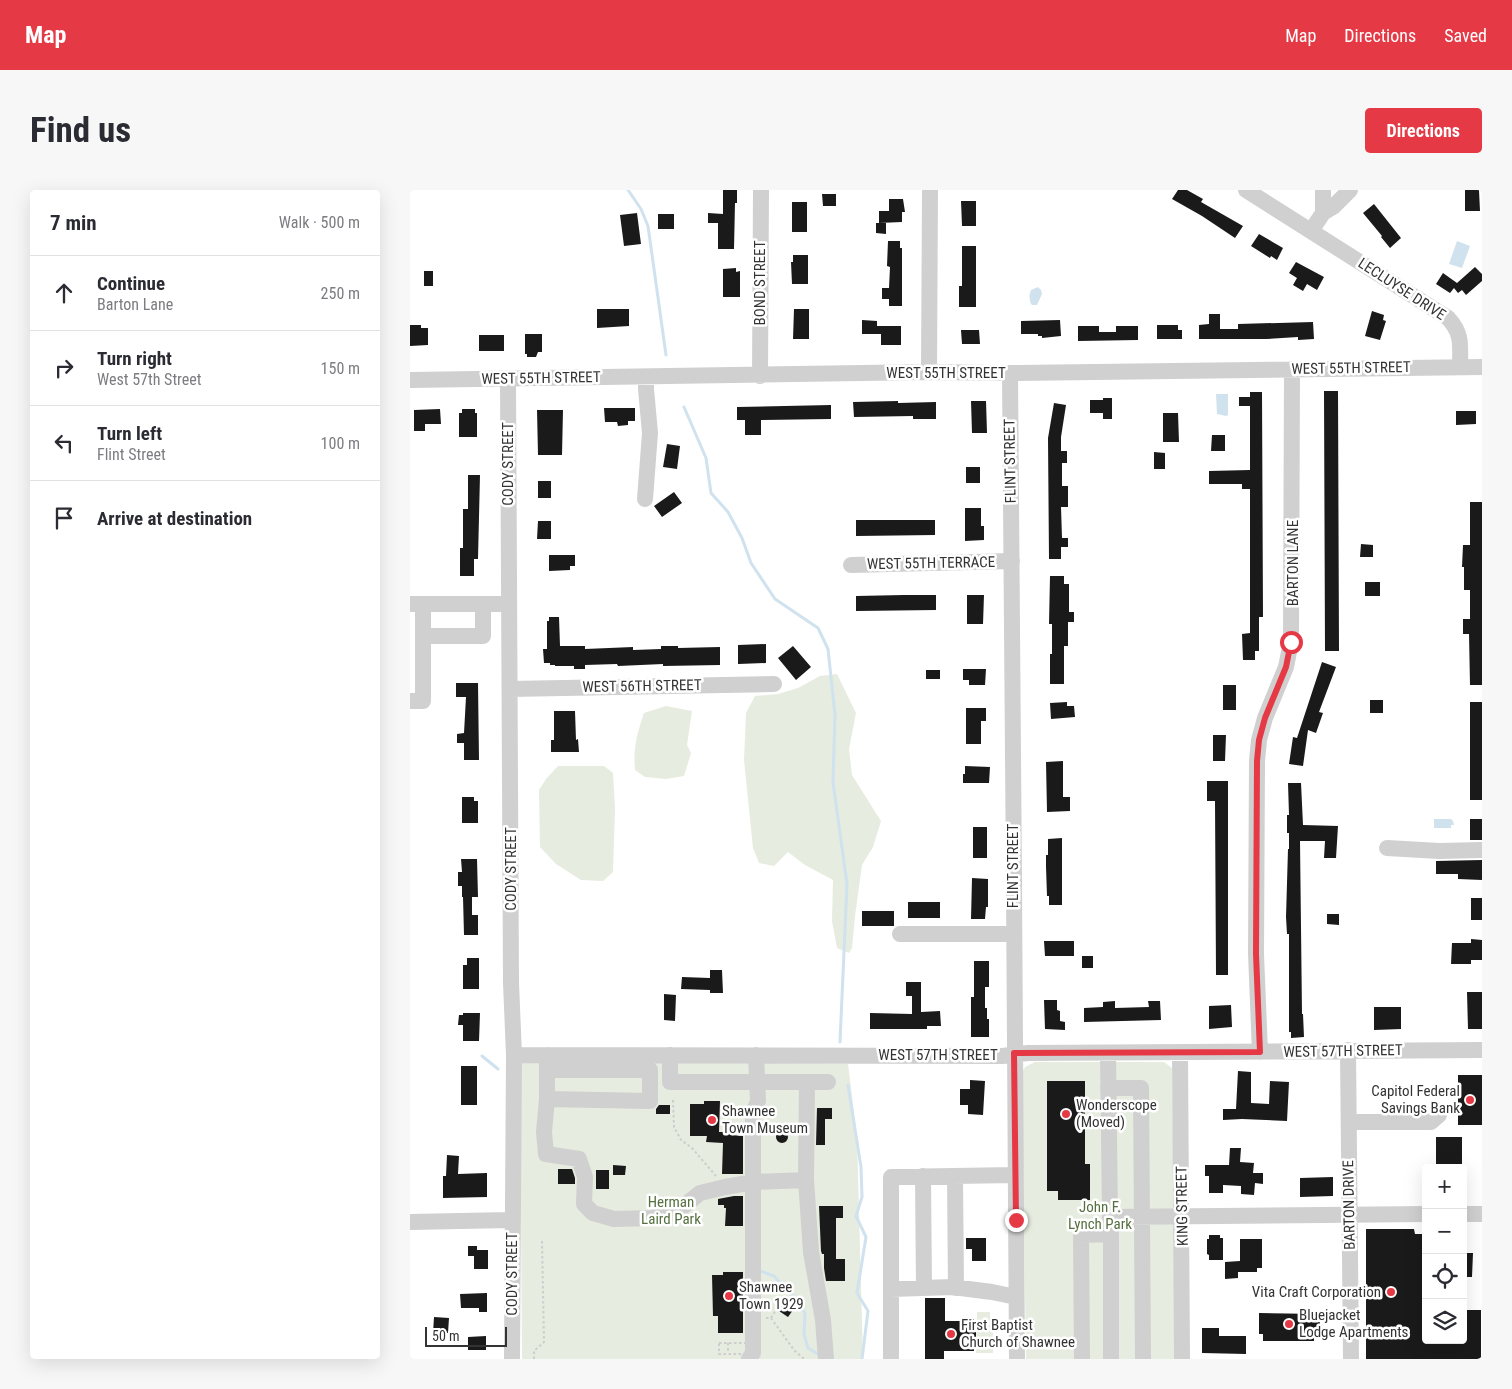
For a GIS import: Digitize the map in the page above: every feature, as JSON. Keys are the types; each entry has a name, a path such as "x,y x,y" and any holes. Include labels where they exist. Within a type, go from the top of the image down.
{"street":[{"name":"BOND STREET","path":"760,376 761,190"},
{"path":"929,372 930,190"},
{"name":"LECLUYSE DRIVE","path":"1246,190 1448,318 1457,328 1460,346 1460,366"},
{"path":"1323,190 1323,212"},
{"path":"1311,231 1323,212 1333,207 1350,190"},
{"name":"WEST 55TH STREET","path":"410,380 929,372 1010,373 1482,367"},
{"name":"BARTON LANE","path":"1260,1052 1256,944 1257,761 1259,740 1265,718 1286,667 1291,642 1292,369"},
{"name":"FLINT STREET","path":"1010,373 1017,1359"},
{"path":"645,499 650,432 646,377"},
{"name":"CODY STREET","path":"508,379 511,983 514,1054 512,1359"},
{"name":"WEST 55TH TERRACE","path":"851,565 1012,562"},
{"path":"410,700 423,701 423,636 417,604 510,604"},
{"path":"423,636 483,636 483,604"},
{"name":"WEST 56TH STREET","path":"510,689 774,684"},
{"path":"1387,848 1439,851 1482,850"},
{"path":"900,934 1013,934"},
{"name":"BARTON DRIVE","path":"1348,1050 1351,1359"},
{"name":"WEST 57TH STREET","path":"514,1054 547,1062 670,1055 1002,1056 1014,1053 1482,1050"},
{"name":"KING STREET","path":"1180,1052 1182,1359"},
{"path":"1108,1053 1111,1359"},
{"path":"670,1055 670,1082 828,1082"},
{"path":"744,1356 753,1353 753,1113 758,1101 756,1055"},
{"path":"547,1099 650,1101 650,1070 547,1062 547,1099 544,1132 546,1154 579,1159"},
{"path":"807,1082 806,1180 811,1252 823,1320 826,1359"},
{"path":"1108,1088 1142,1088 1143,1359"},
{"path":"1349,1122 1430,1122 1439,1115"},
{"path":"569,1145 578,1150 579,1159 586,1177 584,1204 593,1213 614,1219 653,1218 679,1210 700,1193 725,1187 754,1182 806,1180"},
{"path":"891,1359 891,1177 1015,1175"},
{"path":"923,1176 924,1288"},
{"path":"954,1176 956,1288"},
{"path":"1110,1217 1422,1214"},
{"path":"1467,1214 1482,1214"},
{"path":"410,1222 512,1220"},
{"path":"1082,1359 1081,1234 1111,1234"},
{"path":"891,1288 956,1288 1016,1297"}],"path":[{"path":"672,1100 674,1127 681,1140 692,1148 725,1187"},
{"path":"534,1359 534,1351 544,1342 542,1240"},
{"path":"771,1318 782,1301"},
{"path":"753,1318 771,1318"},
{"path":"771,1318 794,1350 804,1359"},
{"path":"719,1343 747,1343 747,1354 744,1356 719,1354 719,1343"},
{"path":"728,1343 728,1354"},
{"path":"738,1343 744,1356"}],"green space":[{"path":"837,674 856,713 849,749 852,775 881,821 873,847 862,865 852,948 849,953 837,948 832,921 833,880 805,865 788,852 774,866 759,863 753,848 744,760 746,713 755,696 778,694 798,688 820,676"},
{"path":"666,706 692,711 687,745 691,753 684,776 666,779 645,777 635,770 635,748 639,728 644,713"},
{"path":"558,766 604,766 613,773 615,809 613,872 603,881 581,880 556,864 540,847 539,790"},
{"name":"Herman Laird Park","path":"520,1061 848,1064 857,1137 863,1359 522,1359"},
{"name":"John F. Lynch Park","path":"1035,1062 1164,1062 1172,1068 1176,1359 1026,1359 1022,1073 1025,1067"},
{"path":"977,1312 990,1312 990,1324 993,1325 993,1353 976,1353"}],"water":[{"path":"1457,241 1470,246 1462,268 1449,264"},
{"path":"1038,287 1042,294 1037,305 1032,305 1030,292"},
{"path":"1216,394 1228,394 1228,415 1217,414"},
{"path":"1434,819 1451,819 1454,825 1451,825 1451,828 1434,828"}],"building":[{"path":"723,190 737,190 734,249 718,249 718,223 708,223 708,213 723,214"},
{"path":"1178,190 1187,190 1203,199 1201,202 1243,226 1235,238 1172,199"},
{"path":"1465,190 1479,190 1480,211 1465,211"},
{"path":"822,194 836,194 836,206 823,206"},
{"path":"889,199 903,199 905,212 902,212 902,222 879,223 879,211 889,211"},
{"path":"961,201 976,201 976,226 962,226"},
{"path":"792,202 807,202 807,232 792,232"},
{"path":"1374,204 1401,238 1390,248 1363,213"},
{"path":"637,213 641,244 624,246 620,215"},
{"path":"658,214 674,214 674,229 658,229"},
{"path":"876,223 886,223 886,234 876,233"},
{"path":"1259,234 1283,248 1277,260 1271,256 1270,258 1251,246"},
{"path":"888,241 900,241 900,248 902,248 902,306 889,306 889,299 882,299 882,288 889,288 890,267 887,266"},
{"path":"962,246 976,246 976,307 959,307 959,286 962,286"},
{"path":"793,255 808,255 808,284 792,284 791,262 793,262"},
{"path":"1296,262 1324,277 1317,290 1307,284 1303,291 1293,285 1297,278 1289,273"},
{"path":"1475,267 1482,274 1482,281 1466,295 1462,290 1458,293 1454,288 1450,293 1436,284 1443,273 1457,283"},
{"path":"736,268 736,272 740,271 740,297 723,297 723,269"},
{"path":"424,271 433,271 433,286 424,286"},
{"path":"597,309 629,309 629,326 597,328"},
{"path":"794,309 809,309 809,339 793,339"},
{"path":"1372,311 1384,315 1383,320 1386,321 1380,340 1365,336"},
{"path":"1209,314 1220,314 1220,329 1238,329 1238,324 1313,322 1314,339 1298,340 1298,337 1199,339 1199,325 1209,324"},
{"path":"862,320 877,321 877,326 901,326 901,345 881,345 881,334 862,334"},
{"path":"1060,320 1061,336 1042,338 1038,334 1021,334 1021,321"},
{"path":"410,325 421,325 421,328 428,328 428,345 410,346"},
{"path":"1157,325 1178,325 1178,330 1182,330 1182,339 1157,339"},
{"path":"1078,326 1099,326 1099,332 1116,332 1116,326 1138,326 1138,340 1078,341"},
{"path":"961,330 979,330 980,344 962,344"},
{"path":"525,334 542,334 542,352 538,352 536,357 527,357 527,354 525,354"},
{"path":"479,335 504,335 504,351 479,351"},
{"path":"1324,391 1338,391 1339,651 1325,651"},
{"path":"1250,392 1262,392 1263,617 1259,617 1259,651 1255,651 1255,660 1243,660 1242,634 1250,633 1250,489 1242,489 1242,484 1209,484 1209,471 1250,470 1250,406 1239,406 1239,397 1250,397"},
{"path":"1103,398 1112,398 1112,419 1103,419 1103,413 1090,413 1090,400 1103,400"},
{"path":"898,401 898,403 936,402 936,419 913,419 913,416 854,417 853,402"},
{"path":"971,401 986,401 987,433 972,433"},
{"path":"1054,403 1066,405 1061,437 1061,451 1067,451 1067,463 1062,463 1062,486 1068,486 1068,507 1061,507 1062,538 1068,538 1068,547 1061,547 1061,559 1049,559 1048,438"},
{"path":"831,405 831,419 761,420 761,435 745,435 745,420 737,420 737,407"},
{"path":"604,408 635,408 635,421 628,421 628,425 618,426 617,422 605,422"},
{"path":"440,409 441,424 425,424 425,431 414,431 414,410"},
{"path":"462,409 475,409 475,413 477,413 477,437 459,437 459,413 462,413"},
{"path":"537,410 563,410 562,455 538,455"},
{"path":"1456,411 1476,411 1476,424 1456,425"},
{"path":"1163,413 1178,413 1179,442 1163,442"},
{"path":"1212,435 1225,435 1225,451 1211,451"},
{"path":"667,444 680,446 677,469 663,467"},
{"path":"1154,452 1165,453 1165,469 1154,469"},
{"path":"966,467 980,467 980,483 966,483"},
{"path":"468,475 480,475 478,559 474,559 474,576 460,576 460,548 463,548 463,509 468,509"},
{"path":"538,481 551,481 551,498 538,498"},
{"path":"674,492 682,503 662,517 654,506"},
{"path":"1470,502 1482,502 1482,685 1470,685 1469,634 1463,634 1463,619 1470,619 1470,590 1464,590 1464,567 1462,567 1463,545 1470,545"},
{"path":"965,508 981,508 981,526 984,526 984,540 965,541"},
{"path":"856,520 935,520 935,535 856,536"},
{"path":"538,521 551,521 551,539 537,539"},
{"path":"1361,544 1373,545 1373,557 1360,557"},
{"path":"549,555 575,555 575,566 570,566 570,570 549,571"},
{"path":"1050,576 1064,576 1064,584 1069,584 1069,612 1074,612 1074,622 1068,622 1068,646 1064,646 1064,684 1050,684 1052,624 1049,624"},
{"path":"1365,582 1380,582 1380,596 1365,596"},
{"path":"936,595 936,610 856,611 856,596"},
{"path":"967,595 984,595 983,624 967,624"},
{"path":"549,617 559,617 560,646 585,646 585,649 633,647 633,650 661,649 661,646 678,646 678,648 720,647 720,665 663,666 663,664 618,666 617,664 585,665 585,669 574,669 574,666 550,665 550,663 544,663 543,649 547,649 547,621 549,621"},
{"path":"766,644 766,663 738,664 738,645"},
{"path":"793,646 811,667 796,680 778,658"},
{"path":"1322,662 1336,667 1319,712 1323,713 1316,733 1308,730 1303,766 1289,764 1293,737 1297,738"},
{"path":"963,669 986,669 985,685 969,685 969,680 963,680"},
{"path":"926,670 940,670 940,679 926,679"},
{"path":"456,683 478,683 479,760 464,760 464,743 457,743 457,734 464,733 466,697 456,697"},
{"path":"1223,685 1236,685 1236,710 1223,710"},
{"path":"1370,700 1383,700 1383,713 1370,713"},
{"path":"1067,702 1067,706 1074,706 1075,717 1051,719 1050,703"},
{"path":"1470,702 1482,702 1482,800 1470,800"},
{"path":"966,708 986,708 986,721 981,721 981,744 966,744"},
{"path":"554,711 575,711 576,740 578,739 579,752 551,752 551,740 554,740"},
{"path":"1213,735 1226,735 1225,761 1213,761"},
{"path":"1063,761 1063,797 1070,797 1070,811 1047,812 1046,762"},
{"path":"965,766 990,767 989,783 963,783"},
{"path":"1207,781 1228,781 1228,975 1216,975 1215,801 1207,801"},
{"path":"1288,783 1301,783 1303,825 1338,826 1336,858 1324,858 1325,841 1300,841 1302,1014 1304,1037 1291,1038 1291,1032 1289,1032 1289,934 1287,934 1286,917 1289,849 1289,833 1287,833 1287,815 1289,815"},
{"path":"462,797 474,797 474,801 478,801 478,823 462,823"},
{"path":"1470,819 1482,819 1482,840 1470,840"},
{"path":"973,827 987,827 987,858 973,858"},
{"path":"1062,838 1062,905 1049,905 1046,867 1048,839"},
{"path":"461,859 477,859 478,897 472,897 472,915 478,915 478,935 464,935 462,886 458,886 458,872 462,872"},
{"path":"1482,860 1482,880 1458,879 1458,874 1436,874 1436,861"},
{"path":"972,878 988,879 988,907 986,907 985,919 971,919"},
{"path":"1471,898 1482,898 1482,920 1471,920"},
{"path":"908,902 940,902 940,918 908,918"},
{"path":"862,911 894,911 894,926 862,926"},
{"path":"1327,914 1339,914 1339,925 1327,924"},
{"path":"1471,939 1482,940 1482,960 1471,960 1471,964 1451,964 1452,943 1471,943"},
{"path":"1044,941 1074,941 1074,956 1045,956"},
{"path":"1082,956 1093,956 1093,968 1082,968"},
{"path":"467,958 479,958 479,989 463,989 463,965 467,965"},
{"path":"974,961 989,961 989,987 985,987 985,1008 987,1008 987,1019 989,1019 989,1037 971,1037 971,997 974,997"},
{"path":"710,970 722,970 723,993 710,993 710,990 681,989 682,977 710,978"},
{"path":"906,982 921,982 921,1012 940,1011 941,1026 927,1026 927,1029 870,1029 870,1013 912,1014 912,996 906,996"},
{"path":"1467,992 1482,992 1482,1029 1468,1029"},
{"path":"664,994 676,995 675,1021 664,1020"},
{"path":"1044,1000 1057,1000 1057,1010 1060,1011 1060,1021 1065,1022 1065,1030 1045,1029"},
{"path":"1115,1001 1115,1008 1149,1007 1148,1001 1160,1001 1161,1020 1084,1022 1084,1008 1103,1007 1103,1002"},
{"path":"1231,1005 1232,1027 1209,1029 1209,1006"},
{"path":"1374,1007 1401,1007 1401,1029 1374,1030"},
{"path":"463,1013 480,1013 479,1041 463,1041 463,1025 458,1025 459,1015 463,1015"},
{"path":"461,1066 477,1066 477,1105 461,1105"},
{"path":"1238,1071 1251,1072 1251,1103 1269,1104 1270,1081 1289,1082 1287,1121 1223,1120 1223,1109 1236,1109"},
{"name":"Capitol Federal Savings Bank","path":"1458,1075 1482,1075 1482,1125 1458,1125"},
{"path":"970,1080 985,1081 983,1115 968,1114 968,1105 960,1105 960,1089 970,1089"},
{"path":"1047,1081 1085,1081 1085,1164 1090,1164 1090,1200 1058,1200 1058,1191 1047,1191"},
{"path":"704,1101 720,1101 719,1132 730,1132 730,1135 743,1136 743,1174 722,1174 723,1143 706,1142 707,1136 690,1136 690,1104 704,1104"},
{"path":"659,1105 670,1105 670,1114 656,1114 656,1109"},
{"path":"817,1108 832,1108 832,1119 825,1119 825,1145 816,1145"},
{"path":"782,1131 788,1137 782,1143 776,1137"},
{"path":"1436,1137 1462,1137 1462,1164 1436,1164"},
{"path":"1230,1148 1241,1148 1240,1162 1254,1163 1253,1173 1263,1173 1263,1184 1255,1183 1254,1195 1241,1194 1241,1186 1223,1185 1223,1193 1209,1193 1209,1176 1205,1176 1205,1165 1229,1165"},
{"path":"447,1155 459,1156 458,1174 487,1173 487,1197 443,1198 443,1176 446,1176"},
{"path":"613,1165 626,1166 625,1175 613,1175"},
{"path":"558,1169 572,1169 575,1184 558,1184"},
{"path":"596,1170 609,1170 609,1189 596,1189"},
{"path":"1333,1177 1333,1196 1300,1197 1300,1178"},
{"path":"743,1196 743,1226 725,1226 726,1208 724,1208 724,1205 718,1205 718,1199"},
{"path":"819,1206 843,1206 843,1218 836,1218 836,1259 845,1259 845,1281 826,1281 824,1254 821,1251"},
{"name":"Vita Craft Corporation","path":"1366,1229 1414,1229 1415,1234 1422,1234 1422,1344 1467,1344 1467,1310 1481,1310 1481,1359 1366,1359"},
{"path":"1209,1235 1220,1235 1220,1238 1223,1238 1223,1260 1209,1260 1207,1239 1209,1239"},
{"path":"966,1238 986,1238 986,1261 972,1261 972,1249 966,1249"},
{"path":"1240,1239 1262,1239 1262,1268 1257,1268 1257,1272 1238,1272 1238,1278 1225,1279 1225,1262 1240,1261"},
{"path":"468,1246 477,1246 477,1250 488,1250 488,1269 474,1269 474,1256 468,1256"},
{"path":"1467,1253 1473,1253 1472,1277 1467,1277"},
{"name":"Shawnee Town 1929","path":"723,1272 743,1272 743,1333 718,1333 718,1316 713,1316 712,1275 723,1275"},
{"path":"487,1293 487,1312 479,1312 479,1308 461,1308 460,1294"},
{"name":"First Baptist Church of Shawnee","path":"925,1298 945,1298 945,1321 974,1319 974,1324 976,1324 976,1344 974,1344 974,1351 944,1351 944,1359 925,1359"},
{"path":"783,1304 793,1310 788,1317 779,1311"},
{"name":"Bluejacket Lodge Apartments","path":"1259,1313 1320,1314 1320,1333 1314,1333 1314,1341 1263,1341 1263,1334 1259,1334"},
{"path":"434,1317 449,1318 448,1333 433,1333"},
{"path":"1202,1328 1219,1328 1219,1336 1246,1336 1246,1354 1202,1353"},
{"path":"486,1336 486,1350 468,1350 468,1337"}],"waterway":[{"path":"628,190 641,209 648,226 666,355"},
{"path":"684,407 706,458 711,493 728,512 742,538 751,563 775,599 818,628 828,649 835,715 833,782 847,884 840,1042"},
{"path":"482,1056 498,1069"},
{"path":"848,1085 861,1167 862,1197 856,1216 866,1237 857,1293 868,1311 862,1359"},
{"path":"760,1271 774,1276 794,1297 805,1313 804,1334 808,1348 818,1354"}],"place":[{"name":"Capitol Federal Savings Bank","path":"1470,1100"},
{"name":"Wonderscope (Moved)","path":"1066,1114"},
{"name":"Shawnee Town Museum","path":"712,1120"},
{"name":"Vita Craft Corporation","path":"1391,1292"},
{"name":"Shawnee Town 1929","path":"729,1296"},
{"name":"Bluejacket Lodge Apartments","path":"1289,1324"},
{"name":"First Baptist Church of Shawnee","path":"951,1334"}],"route":[{"path":"1016,1220 1014,1053 1260,1052 1256,954 1257,761 1259,740 1265,718 1286,667 1291,642"}]}
